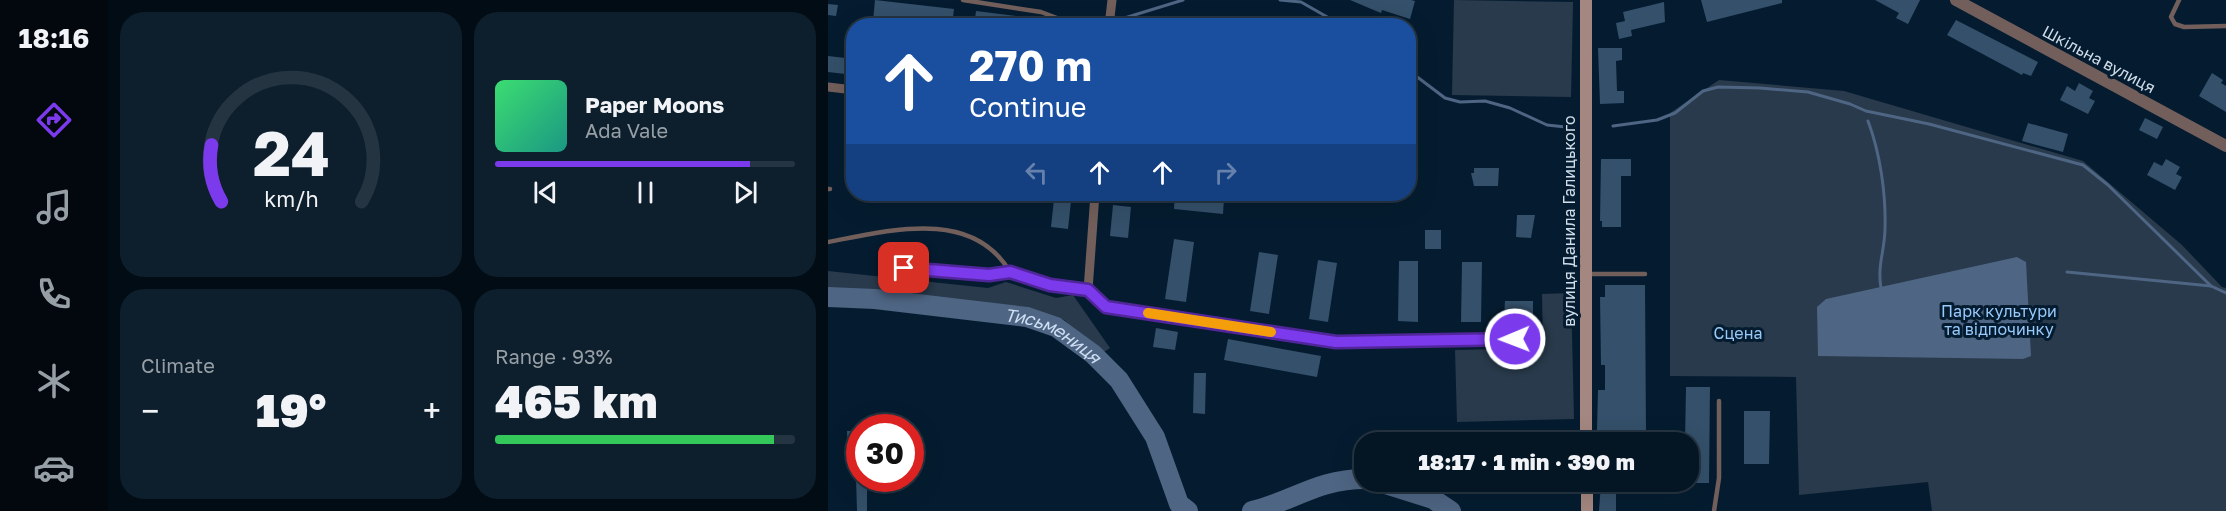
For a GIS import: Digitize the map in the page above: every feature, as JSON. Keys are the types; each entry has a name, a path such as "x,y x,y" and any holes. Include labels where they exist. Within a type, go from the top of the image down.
{"main road":[{"name":"вулиця Данила Галицького","path":"1586,0 1587,432"},
{"path":"1587,492 1587,511"}],"street":[{"path":"1109,18 1112,0"},
{"name":"Шкільна вулиця","path":"1956,0 2226,146"},
{"path":"828,87 846,89"},
{"path":"1094,201 1088,290 1106,307 1336,342 1515,339"}],"lane":[{"path":"963,0 1041,12 1057,18"},
{"path":"2179,0 2171,17 2175,24 2184,27 2226,26"},
{"path":"828,242 892,230 933,228 966,235 987,244 1000,254 1010,272"},
{"path":"904,268 989,275 1010,272 1050,285 1088,290"},
{"path":"1586,274 1645,274"},
{"path":"1714,511 1719,478 1719,401"}],"green space":[{"path":"1454,0 1573,2 1571,97 1452,95"},
{"name":"Парк культури та відпочинку","path":"1719,80 1844,91 2083,161 2182,245 2222,287 2226,288 2226,511 1932,511 1928,482 1799,495 1796,377 1670,376 1670,113"},
{"path":"828,271 988,288 1006,282 1056,298 1073,295 1110,348 1101,354 1064,320 1029,309 876,291 828,290"},
{"path":"1571,293 1574,419 1457,422 1455,350 1543,348 1542,294"}],"shaded area":[{"path":"2017,257 2026,262 2031,356 2023,359 1818,356 1817,307 1826,299"}],"building":[{"path":"875,0 954,9 953,18 873,18"},
{"path":"1350,0 1415,1 1410,18 1382,10 1381,13"},
{"path":"1701,0 1782,0 1782,3 1707,22"},
{"path":"1875,0 1920,0 1908,24 1896,18 1899,13"},
{"path":"1664,2 1665,22 1631,30 1632,36 1619,39 1616,23 1625,21 1623,12"},
{"path":"828,4 838,5 836,16 828,15"},
{"path":"976,11 1032,18 975,18"},
{"path":"1956,20 2038,62 2031,76 2023,73 2022,75 1947,35"},
{"path":"1598,48 1622,48 1622,60 1616,61 1617,91 1624,91 1624,103 1600,104"},
{"path":"828,56 846,58 846,74 828,72"},
{"path":"2212,73 2223,80 2221,83 2226,86 2226,112 2199,96"},
{"path":"2079,83 2093,91 2089,98 2095,101 2088,114 2060,100 2067,86 2075,91"},
{"path":"2145,118 2163,127 2157,139 2139,130"},
{"path":"2028,123 2068,134 2063,152 2022,141"},
{"path":"1601,159 1631,159 1631,176 1621,176 1621,227 1602,227 1602,221 1600,221"},
{"path":"2166,159 2180,167 2176,174 2182,177 2175,190 2147,175 2154,162 2162,166"},
{"path":"1474,168 1499,168 1498,186 1474,186 1471,173 1474,173"},
{"path":"1054,201 1071,201 1068,229 1051,227"},
{"path":"1175,201 1224,201 1223,214 1174,209"},
{"path":"1113,205 1131,207 1128,238 1110,236"},
{"path":"1517,215 1535,215 1531,238 1516,237"},
{"path":"1425,230 1441,230 1441,249 1425,249"},
{"path":"1174,239 1194,242 1186,302 1165,299"},
{"path":"1259,252 1278,255 1269,314 1250,311"},
{"path":"1318,260 1337,263 1328,322 1309,319"},
{"path":"1399,261 1418,261 1418,322 1398,321"},
{"path":"1462,262 1482,262 1481,322 1461,322"},
{"path":"1605,285 1645,285 1646,431 1597,430 1598,390 1605,390 1605,365 1601,365 1600,297 1605,297"},
{"path":"1505,301 1533,301 1533,318 1504,318"},
{"path":"1156,328 1178,332 1175,350 1153,347"},
{"path":"1228,339 1321,356 1317,377 1224,360"},
{"path":"1194,373 1206,373 1205,414 1193,413"},
{"path":"1686,387 1710,387 1709,483 1699,483 1699,432 1685,432"},
{"path":"1744,411 1770,411 1769,464 1744,464"},
{"path":"856,492 867,492 867,511 857,511"},
{"path":"1600,492 1616,492 1616,511 1599,511"}],"waterway":[{"path":"1124,18 1183,0"},
{"path":"1280,0 1301,2 1329,18"},
{"path":"1416,76 1445,98 1460,102 1485,101 1510,108 1547,125 1575,128"},
{"path":"1613,126 1657,120 1675,113 1703,91 1718,87 1760,88 1808,92 1866,111 1929,124 2083,165 2108,185 2211,286"},
{"path":"1868,121 1879,160 1884,201 1885,236 1880,272 1881,288"},
{"path":"2067,272 2211,286 2226,293"},
{"name":"Тисьмениця","path":"828,297 875,299 1027,317 1056,327 1093,354 1119,380 1155,437 1179,504 1188,511"},
{"name":"Тисьмениця","path":"1252,511 1319,486 1354,480"},
{"name":"Тисьмениця","path":"1411,492 1433,499 1451,511"}],"slow traffic":[{"path":"1148,313 1271,332"}],"route":[{"path":"904,268 989,275 1010,272 1050,285 1088,290 1106,307 1336,342 1515,339"}],"park label":[{"name":"Сцена","path":"1738,333"}]}
